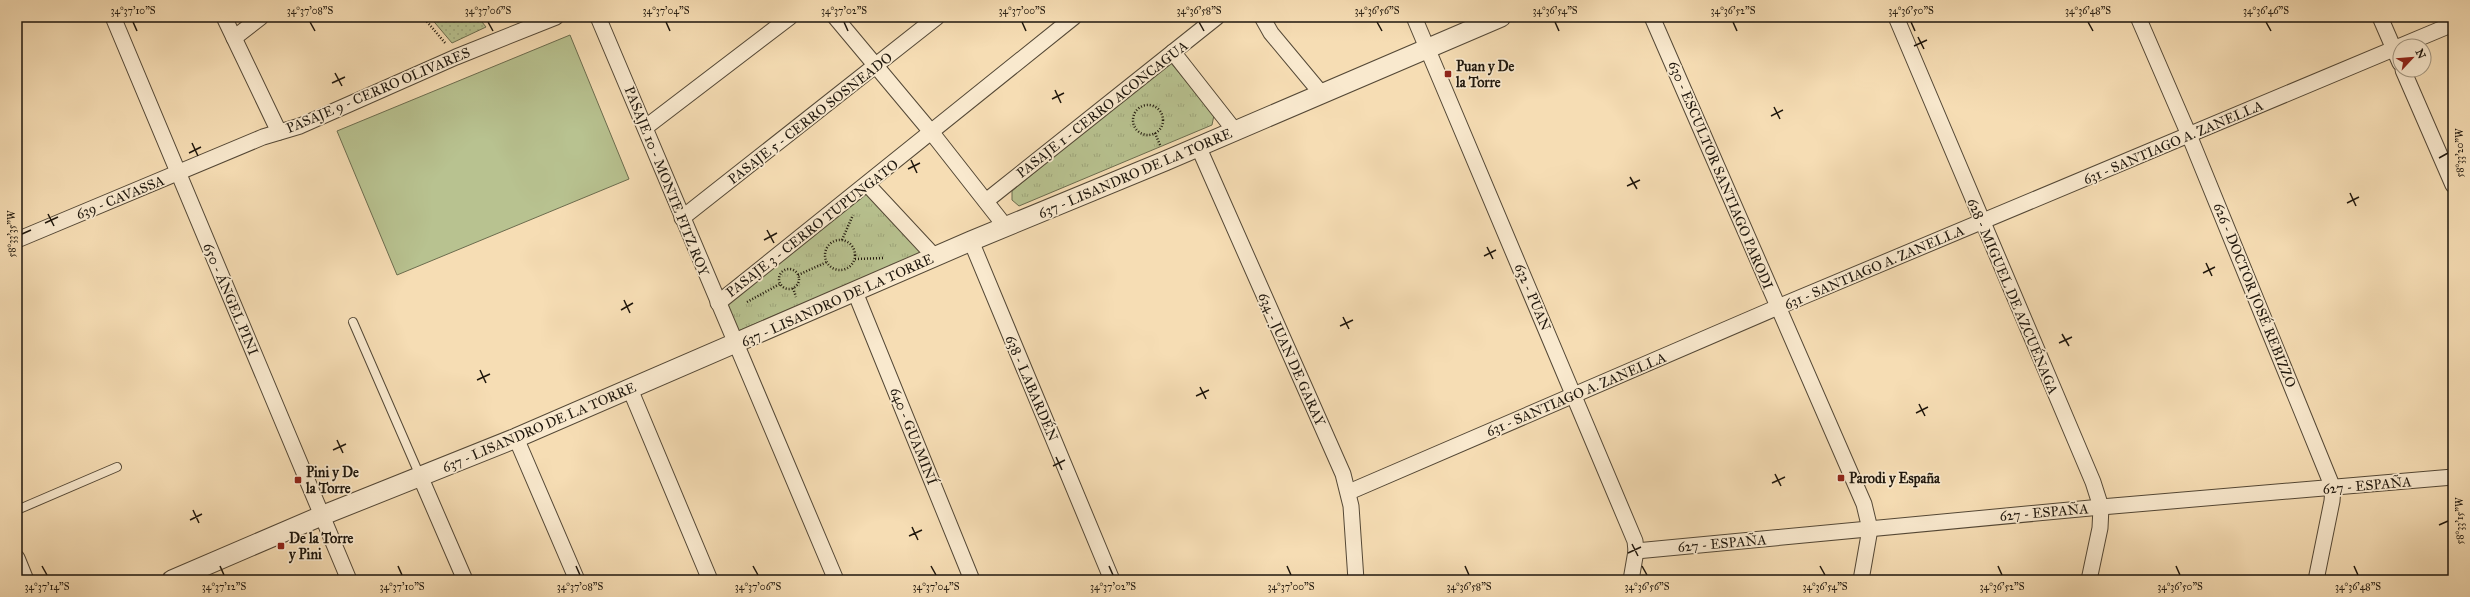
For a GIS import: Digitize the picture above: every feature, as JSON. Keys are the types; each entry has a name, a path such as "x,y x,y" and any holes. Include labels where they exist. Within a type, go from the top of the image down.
{"street":[{"name":"650 - ÁNGEL PINI","path":"113,17 349,580"},
{"path":"224,17 278,132"},
{"path":"234,38 261,17"},
{"name":"PASAJE 9 - CERRO OLIVARES","path":"178,173 278,132 300,126 456,57 556,17"},
{"name":"PASAJE 10 - MONTE FITZ ROY","path":"598,17 646,127 720,309 836,580"},
{"path":"646,127 790,17"},
{"path":"834,17 932,132 1005,226"},
{"name":"PASAJE 5 - CERRO SOSNEADO","path":"682,218 877,66 937,17"},
{"name":"PASAJE 3 - CERRO TUPUNGATO","path":"720,309 868,184 1074,17"},
{"name":"PASAJE 1 - CERRO ACONCAGUA","path":"986,200 1217,17"},
{"path":"1262,17 1272,33 1321,93"},
{"name":"632 - PUAN","path":"1414,17 1635,541 1636,551 1631,580"},
{"name":"637 - LISANDRO DE LA TORRE","path":"172,580 321,516 516,438 736,344 1005,226 1235,131 1501,17"},
{"name":"630 - ESCULTOR SANTIAGO PARODI","path":"1652,17 1864,504 1870,529 1861,580"},
{"name":"628 - MIGUEL DE AZCUÉNAGA","path":"1896,17 2093,482 2101,507 2100,528 2089,580"},
{"name":"626 - DOCTOR JOSÉ REBIZZO","path":"2138,17 2189,135 2333,488 2332,502 2316,580"},
{"path":"2380,17 2392,44"},
{"name":"631 - SANTIAGO A. ZANELLA","path":"2420,38 2453,24"},
{"name":"631 - SANTIAGO A. ZANELLA","path":"1349,492 1778,307 2392,50"},
{"path":"1173,52 1235,131"},
{"path":"2406,78 2453,185"},
{"name":"634 - JUAN DE GARAY","path":"1198,146 1349,492 1356,580"},
{"name":"639 - CAVASSA","path":"17,240 178,173"},
{"path":"868,184 935,257"},
{"name":"638 - LABARDÉN","path":"971,241 1112,580"},
{"name":"640 - GUAMINÍ","path":"855,292 972,580"},
{"path":"630,389 710,580"},
{"path":"516,438 577,580"},
{"path":"420,476 465,580"},
{"name":"627 - ESPAÑA","path":"1636,551 2101,507 2453,477"},
{"path":"17,558 26,580"}],"lane":[{"path":"353,322 420,476"},
{"path":"17,510 117,467"}],"path":[{"path":"423,17 456,57"},
{"path":"1147,105 1156,108 1162,115 1160,128 1148,135 1139,132 1134,124 1135,113 1147,105"},
{"path":"842,240 854,248 855,259 849,267 839,270 830,266 827,262 825,253 833,241 842,240"},
{"path":"798,275 827,262"},
{"path":"780,284 780,276 784,271 790,270 798,275"},
{"path":"780,284 786,289 793,288 798,281 798,275"},
{"path":"720,309 780,284"}],"green space":[{"path":"430,17 478,17 486,27 452,43"},
{"path":"570,35 629,179 397,275 337,131"},
{"path":"1170,62 1214,115 1212,125 1019,206 1012,200 1012,191"},
{"path":"869,192 924,252 738,331 727,302"}],"place":[{"name":"Puan y De la Torre","path":"1448,74"},
{"name":"Parodi y España","path":"1841,478"},
{"name":"Pini y De la Torre","path":"298,480"},
{"name":"De la Torre y Pini","path":"281,546"}]}
